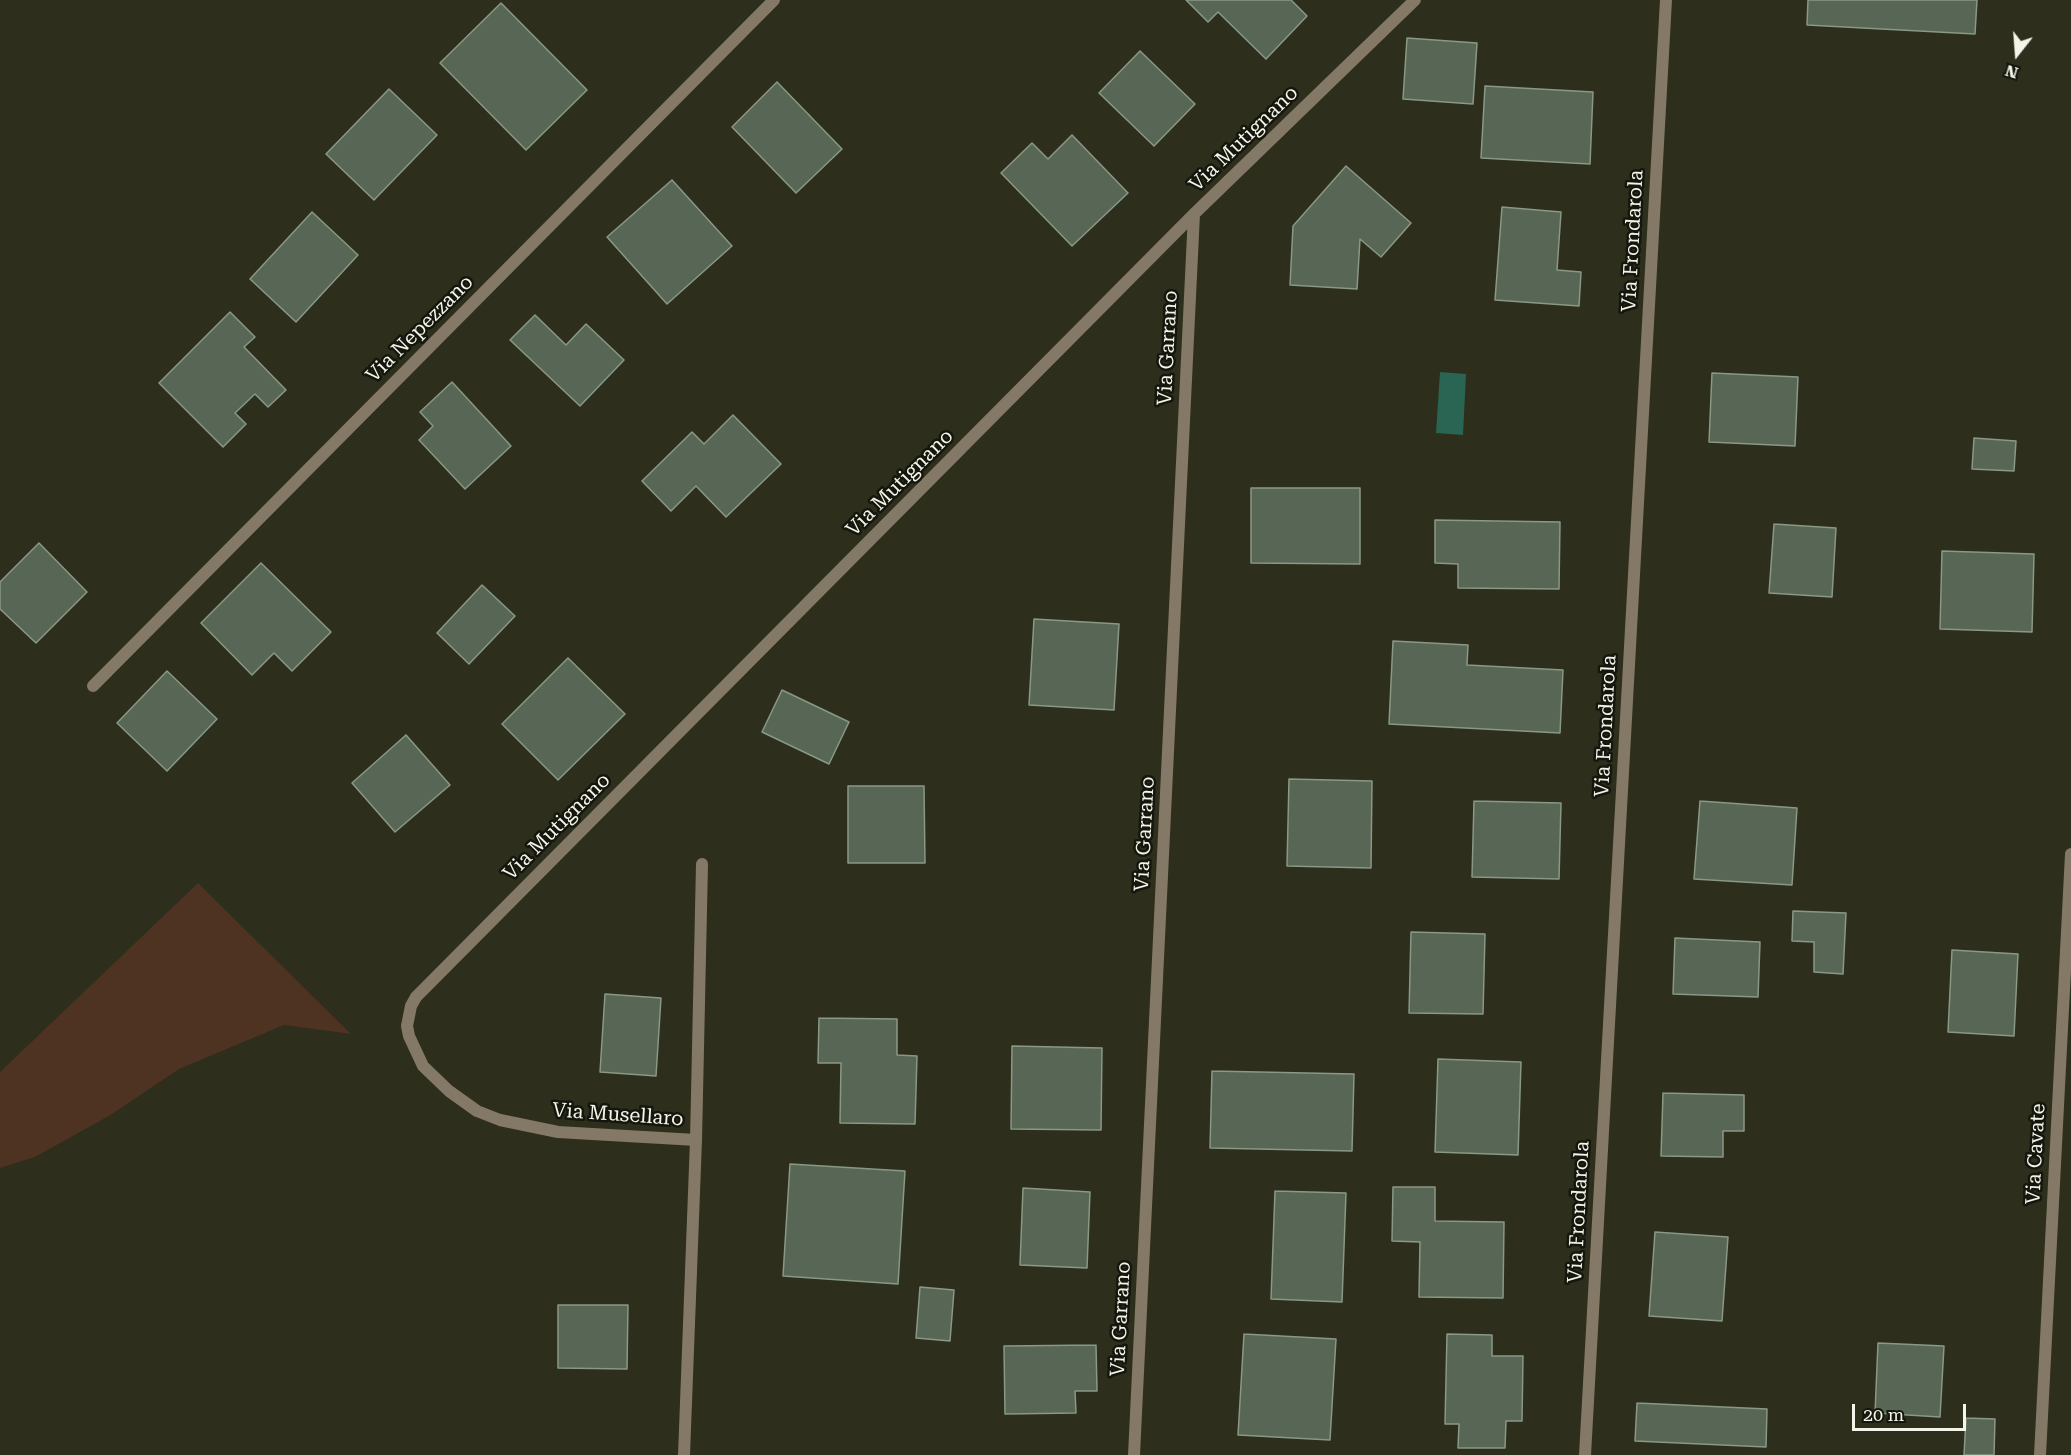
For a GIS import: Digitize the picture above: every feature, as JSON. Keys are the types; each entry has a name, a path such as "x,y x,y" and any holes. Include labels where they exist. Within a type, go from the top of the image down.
{"street":[{"name":"Via Nepezzano","path":"93,686 774,0"},
{"name":"Via Mutignano","path":"416,997 1194,214 1415,0"},
{"name":"Via Frondarola","path":"1585,1455 1666,0"},
{"name":"Via Garrano","path":"1134,1455 1194,214"},
{"name":"Via Cavate","path":"2040,1455 2071,854"},
{"path":"696,1140 702,864"},
{"name":"Via Musellaro","path":"416,997 411,1006 407,1026 415,1053 423,1066 442,1085 477,1111 501,1120 558,1132 696,1140 684,1455"}],"shaded area":[{"path":"1440,372 1466,374 1463,435 1436,433"},
{"path":"198,883 351,1034 284,1025 179,1069 109,1116 35,1157 0,1168 0,1072"}],"building":[{"path":"1186,0 1291,0 1307,16 1266,59 1218,12 1208,22"},
{"path":"1808,0 1977,0 1975,34 1807,25"},
{"path":"501,3 587,90 526,150 440,63"},
{"path":"1407,38 1477,43 1473,104 1403,99"},
{"path":"1140,51 1195,104 1154,146 1099,93"},
{"path":"777,82 842,149 796,193 732,127"},
{"path":"1485,86 1593,92 1590,164 1481,158"},
{"path":"389,89 437,135 374,200 326,154"},
{"path":"1072,135 1128,193 1072,246 1001,173 1032,143 1048,159"},
{"path":"1346,166 1411,223 1381,257 1360,239 1357,289 1290,285 1293,226"},
{"path":"672,180 732,246 667,304 607,237"},
{"path":"1502,207 1561,212 1557,270 1581,272 1579,306 1495,300"},
{"path":"312,212 358,255 296,322 250,279"},
{"path":"230,312 255,337 244,347 286,390 268,407 255,394 235,413 246,424 223,447 159,383"},
{"path":"535,315 566,345 586,324 624,360 580,406 510,340"},
{"path":"1712,373 1798,377 1795,446 1709,442"},
{"path":"452,382 511,446 465,489 419,440 433,426 420,412"},
{"path":"733,415 781,464 726,517 696,486 671,511 642,481 692,432 704,444"},
{"path":"1974,438 2016,441 2014,471 1972,469"},
{"path":"1251,488 1360,488 1360,564 1251,563"},
{"path":"1435,520 1560,522 1559,589 1458,588 1458,564 1435,563"},
{"path":"1774,524 1836,528 1832,597 1769,593"},
{"path":"39,543 87,592 36,643 0,609 0,582"},
{"path":"1942,551 2034,554 2032,632 1940,629"},
{"path":"261,563 331,632 292,671 274,653 252,675 201,623"},
{"path":"482,585 515,616 469,664 437,633"},
{"path":"1034,619 1119,624 1114,710 1029,705"},
{"path":"1393,641 1468,645 1467,665 1563,670 1560,733 1389,724"},
{"path":"568,658 625,714 558,780 502,724"},
{"path":"167,671 217,719 167,771 117,723"},
{"path":"782,690 849,722 829,764 762,732"},
{"path":"406,735 450,785 395,832 352,783"},
{"path":"1289,779 1372,781 1371,868 1287,866"},
{"path":"848,786 924,786 925,863 848,863"},
{"path":"1474,801 1561,803 1559,879 1472,877"},
{"path":"1700,801 1797,808 1792,885 1694,879"},
{"path":"1793,911 1846,913 1843,974 1814,972 1814,942 1792,941"},
{"path":"1411,932 1485,934 1483,1014 1409,1013"},
{"path":"1675,938 1760,942 1758,997 1673,994"},
{"path":"1952,950 2018,954 2014,1036 1948,1032"},
{"path":"605,994 661,998 656,1076 600,1072"},
{"path":"819,1018 897,1019 897,1055 917,1056 915,1124 840,1123 841,1063 818,1063"},
{"path":"1012,1046 1102,1048 1101,1130 1011,1129"},
{"path":"1438,1059 1521,1062 1518,1155 1435,1152"},
{"path":"1212,1071 1354,1074 1352,1151 1210,1148"},
{"path":"1663,1093 1744,1095 1744,1131 1723,1131 1723,1157 1661,1156"},
{"path":"790,1164 905,1171 898,1284 783,1276"},
{"path":"1393,1187 1435,1187 1435,1221 1504,1222 1503,1298 1419,1297 1420,1242 1392,1241"},
{"path":"1023,1188 1090,1192 1087,1268 1020,1265"},
{"path":"1275,1191 1346,1193 1342,1302 1271,1299"},
{"path":"1655,1232 1728,1237 1722,1321 1649,1316"},
{"path":"920,1287 954,1290 950,1341 916,1338"},
{"path":"558,1305 628,1305 627,1369 558,1368"},
{"path":"1244,1334 1336,1339 1330,1440 1238,1435"},
{"path":"1447,1334 1492,1335 1492,1356 1523,1356 1522,1421 1506,1421 1505,1448 1458,1448 1459,1424 1445,1424"},
{"path":"1878,1343 1944,1346 1940,1417 1875,1413"},
{"path":"1096,1345 1097,1391 1075,1391 1076,1413 1005,1414 1004,1346"},
{"path":"1637,1403 1767,1409 1766,1447 1635,1441"},
{"path":"1966,1418 1995,1419 1994,1455 1964,1455"}]}
